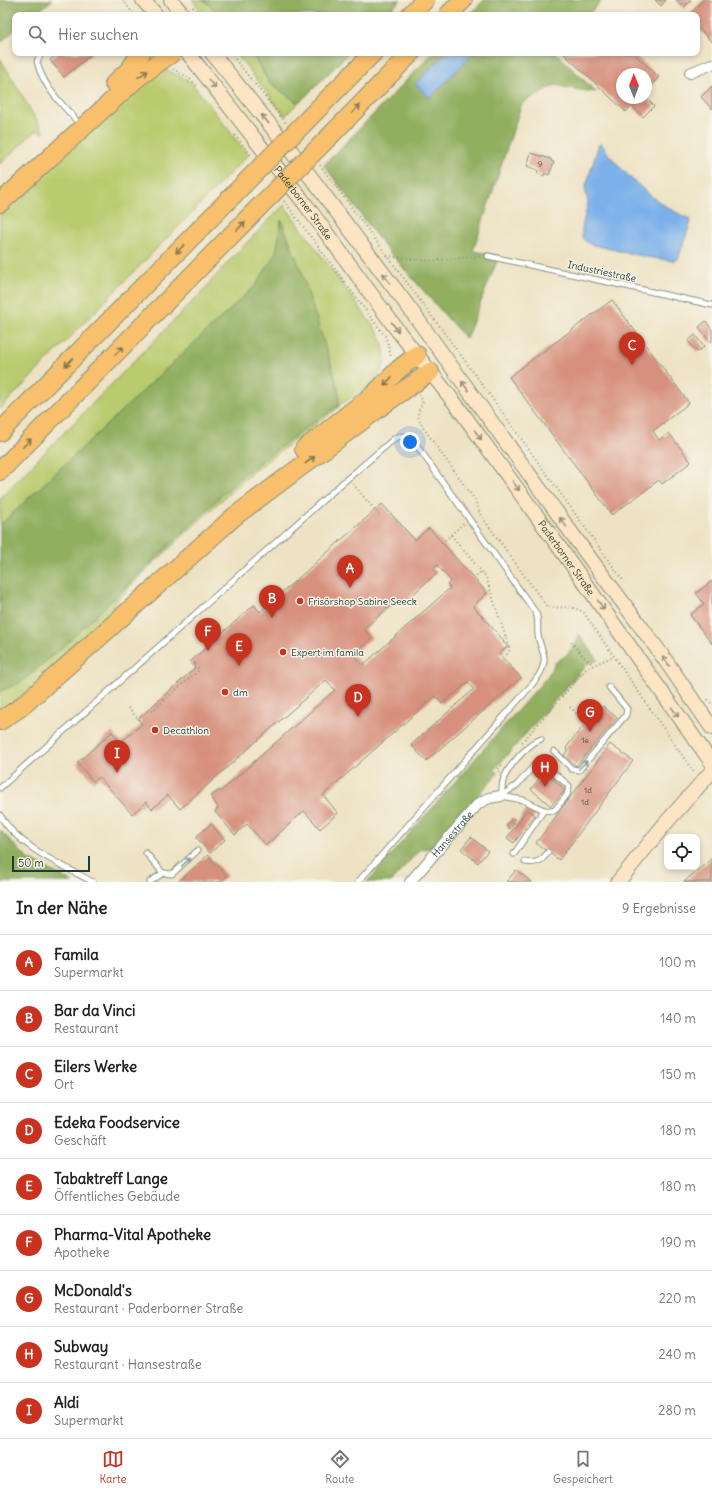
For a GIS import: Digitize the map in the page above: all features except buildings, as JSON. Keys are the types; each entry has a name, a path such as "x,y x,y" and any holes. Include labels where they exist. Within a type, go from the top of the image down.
{"highway":[{"path":"413,12 425,0"},
{"path":"451,12 463,0"},
{"path":"0,191 130,68 140,56"},
{"path":"0,203 136,79 168,56"},
{"path":"0,432 370,56"},
{"path":"0,471 408,56"},
{"path":"109,629 187,546 235,503 375,393 399,369 417,355"},
{"path":"0,721 21,707 235,516 383,405 430,372"}],"main road":[{"path":"143,0 153,12"},
{"path":"171,0 181,12"},
{"name":"Paderborner Straße","path":"190,56 430,372 570,562 712,763"},
{"name":"Paderborner Straße","path":"214,56 291,151 434,342 712,728"},
{"path":"417,355 434,342"},
{"path":"430,372 447,360"},
{"path":"618,882 701,781 712,771"}],"street":[{"path":"690,73 712,64"},
{"name":"Hansestraße","path":"410,882 478,804 489,798 501,796"}],"lane":[{"path":"40,56 37,61 39,72 44,81 76,120"},
{"name":"Industriestraße","path":"488,256 712,305"},
{"path":"0,788 348,479 394,439 404,435 409,437 415,444 536,613 539,624 539,640 544,657 541,672 529,688 358,882"},
{"path":"554,751 572,768 579,770 581,768 628,712 610,687"},
{"path":"501,796 505,776 530,745 541,739"},
{"path":"539,760 570,786 567,795 554,811 544,810 523,800 501,796 517,785 539,760"},
{"path":"514,854 544,810"},
{"path":"0,815 20,839 38,852 93,882"},
{"path":"150,882 163,873 172,874 197,851"},
{"path":"525,862 539,862 543,860 548,852"},
{"path":"146,853 163,873"}],"path":[{"path":"122,0 132,12"},
{"path":"387,256 429,261 488,256"},
{"path":"423,401 418,413 419,421 475,500 480,514 547,607 578,608 584,613 670,736 688,765 701,781"},
{"path":"348,479 379,515"},
{"path":"442,543 478,510"},
{"path":"451,535 488,582 510,650 505,657"},
{"path":"473,578 481,572"},
{"path":"571,642 586,659 593,664"},
{"path":"518,746 587,668 593,664 614,656"},
{"path":"152,711 199,670 194,663 198,663"},
{"path":"570,707 587,724"},
{"path":"128,708 140,720"},
{"path":"503,764 498,770 505,776"}],"green space":[{"path":"0,0 52,0 38,12 12,12 12,33 0,43"},
{"path":"192,0 204,0 217,12 202,12"},
{"path":"204,0 401,0 389,12 217,12"},
{"path":"484,0 602,0 591,12 472,12"},
{"path":"238,56 253,56 269,83 298,103 285,116"},
{"path":"254,56 346,56 301,101 297,102 270,83"},
{"path":"430,56 559,56 596,92 555,85 522,103 473,251 499,256 466,339 385,247 324,165"},
{"path":"0,58 44,133 36,130 0,164"},
{"path":"167,69 187,80 195,87 248,155 0,409 0,211 122,99 162,70"},
{"path":"284,205 379,334 383,348 384,360 382,370 377,378 361,392 339,405 336,380 282,221 276,253 256,285 0,525 0,498 201,293 229,261"},
{"path":"281,220 301,270 332,368 339,392 339,405 245,473 67,643 20,683 0,691 0,525 256,285 276,253"},
{"path":"339,405 339,407 254,471 216,505 141,575 117,600 111,612 74,645 32,687 0,714 0,691 20,683 67,643 245,473"},
{"path":"579,634 598,660 587,664 494,770 498,773 431,848 420,849 391,882 367,882 547,677 555,663 568,654 578,639"},
{"path":"0,830 27,858 73,882 0,882"}],"water":[{"path":"443,56 471,56 430,98 415,84"},
{"path":"599,144 602,144 613,160 645,190 662,204 690,219 691,222 678,259 674,261 646,257 589,244 582,238 582,228 588,202 585,189"}],"place":[{"name":"Eilers Werke","path":"632,365"},
{"name":"Famila","path":"350,588"},
{"name":"Frisörshop Sabine Seeck","path":"300,601"},
{"name":"Bar da Vinci","path":"272,618"},
{"name":"Pharma-Vital Apotheke","path":"208,651"},
{"name":"Expert im famila","path":"283,652"},
{"name":"Tabaktreff Lange","path":"239,666"},
{"name":"dm","path":"225,692"},
{"name":"Edeka Foodservice","path":"358,717"},
{"name":"Decathlon","path":"155,730"},
{"name":"McDonald's","path":"590,732"},
{"name":"Aldi","path":"117,773"},
{"name":"Subway","path":"545,787"}]}
